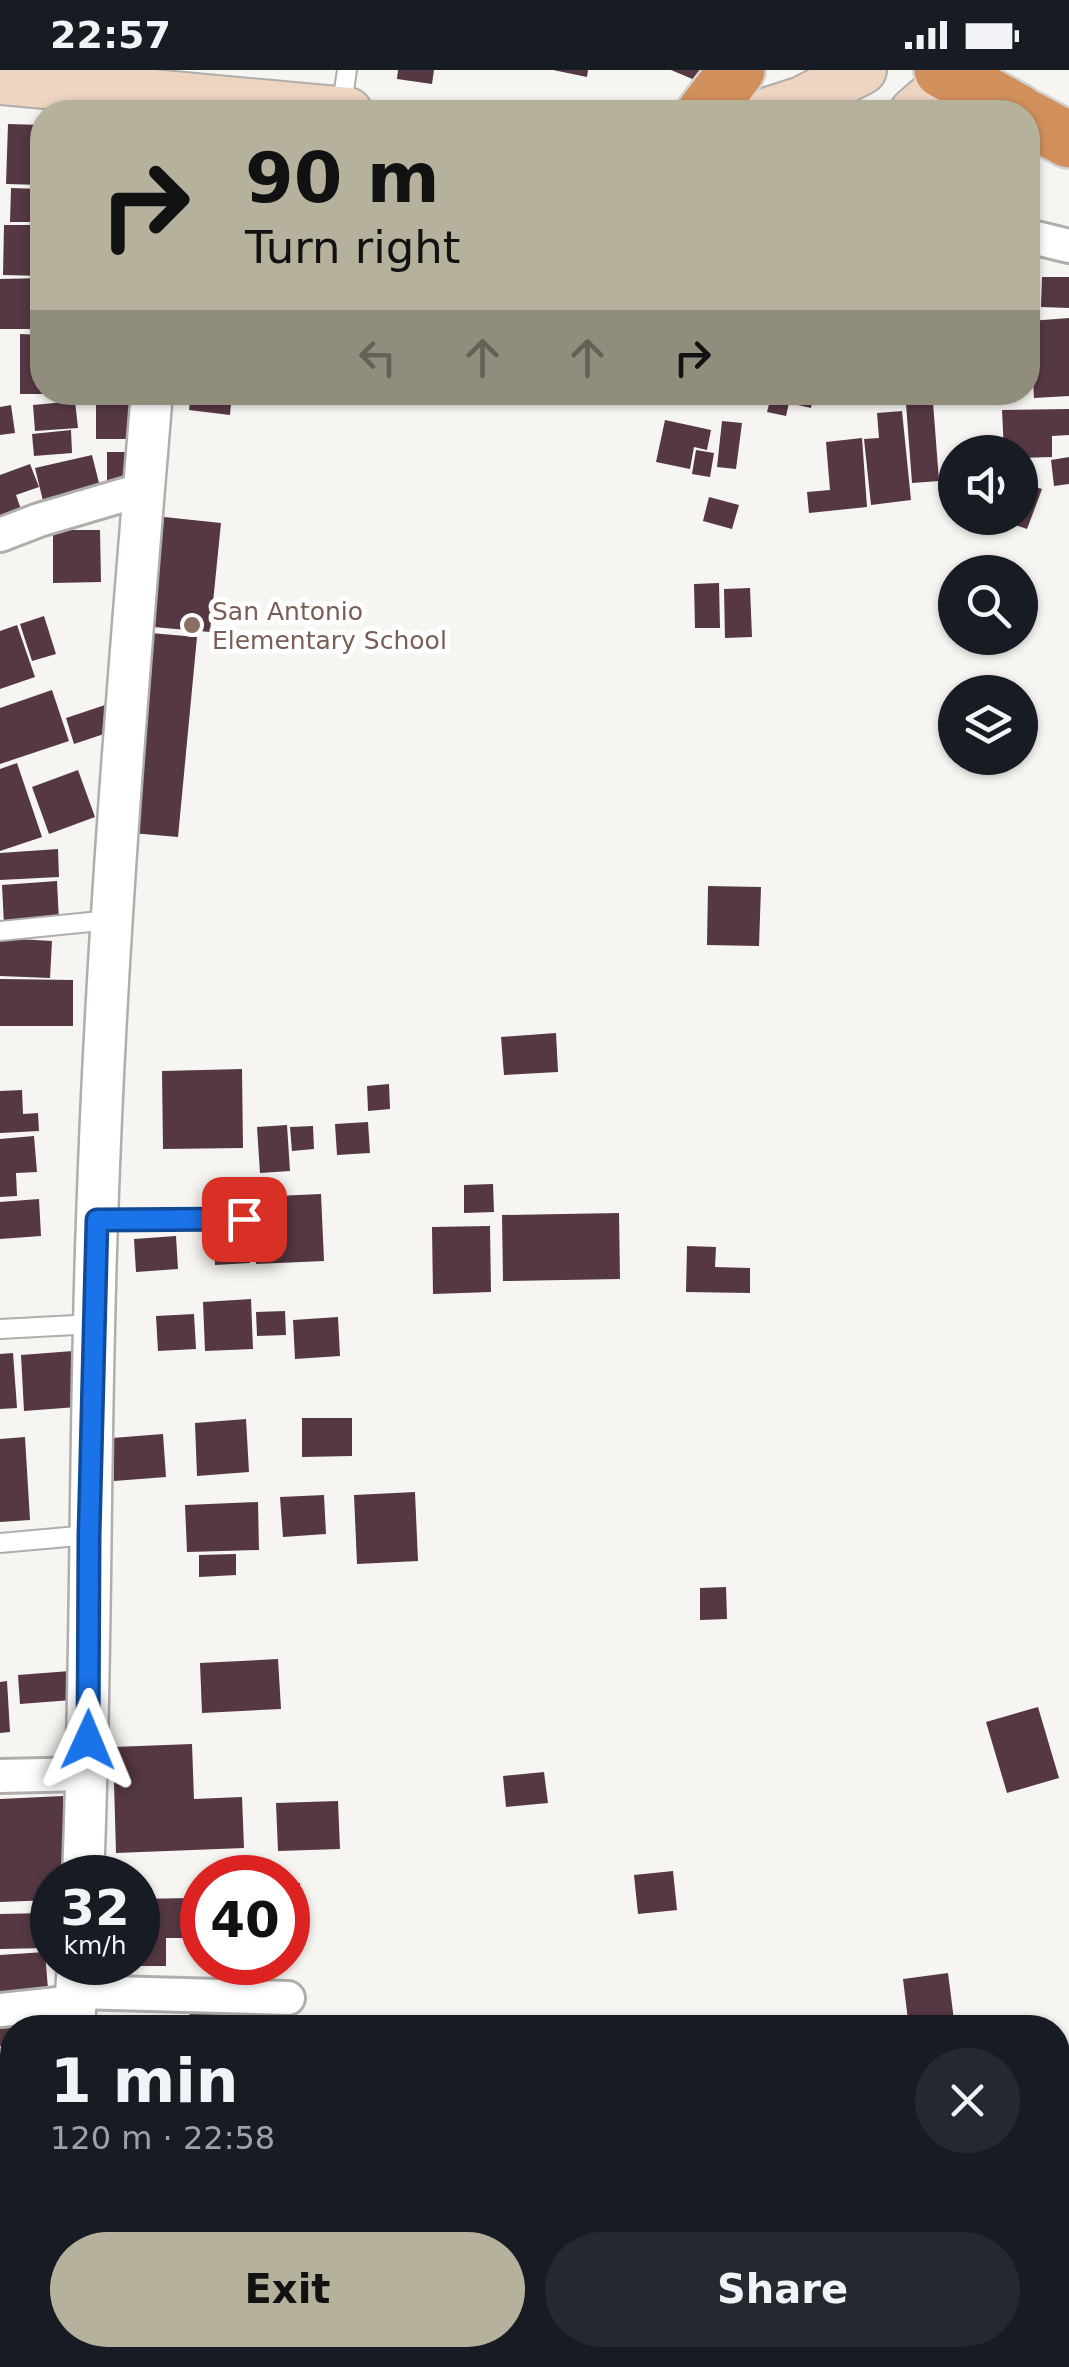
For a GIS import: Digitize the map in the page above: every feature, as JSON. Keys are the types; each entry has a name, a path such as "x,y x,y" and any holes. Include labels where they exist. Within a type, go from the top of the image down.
{"highway":[{"path":"715,100 736,70"},
{"path":"948,74 996,100"},
{"path":"1040,124 1069,140"}],"main road":[{"path":"804,100 862,70"},
{"path":"925,100 948,74"},
{"path":"0,80 240,100"}],"street":[{"path":"1040,239 1069,246"},
{"path":"83,1855 94,1324 110,920 151,405"},
{"path":"0,535 144,489"},
{"path":"0,1776 87,1774"},
{"path":"0,2010 76,1996 288,1998"}],"lane":[{"path":"345,100 347,70"},
{"path":"0,931 110,920"},
{"path":"97,1220 244,1219"},
{"path":"0,1330 94,1324"},
{"path":"0,1543 89,1536"}],"building":[{"path":"398,70 434,70 432,84 397,79"},
{"path":"553,70 588,70 587,77"},
{"path":"671,70 707,70 702,83"},
{"path":"8,124 30,125 30,185 6,184"},
{"path":"11,188 30,189 30,222 10,222"},
{"path":"4,225 30,225 30,276 3,275"},
{"path":"1042,277 1069,277 1069,308 1041,307"},
{"path":"30,278 30,329 0,329 0,279"},
{"path":"1069,318 1069,396 1040,398 1040,320"},
{"path":"20,334 30,334 30,394 20,394"},
{"path":"11,405 15,433 0,435 0,407"},
{"path":"33,405 75,405 78,428 35,431"},
{"path":"96,405 130,405 130,439 96,439"},
{"path":"190,405 231,405 230,415 189,410"},
{"path":"769,405 789,405 786,416 767,412"},
{"path":"906,405 933,405 938,481 912,483"},
{"path":"1069,409 1069,435 1052,436 1052,457 1038,457 1038,435 1003,435 1002,410"},
{"path":"902,411 911,500 871,505 864,439 879,438 877,413"},
{"path":"665,420 711,430 707,450 694,447 690,469 656,462"},
{"path":"722,421 742,423 736,469 717,467"},
{"path":"71,430 72,453 34,456 32,434"},
{"path":"862,438 867,507 809,513 807,492 830,490 826,442"},
{"path":"696,450 714,453 710,477 692,474"},
{"path":"107,452 138,452 138,484 107,484"},
{"path":"92,455 100,487 43,501 35,468"},
{"path":"1069,457 1069,484 1054,486 1051,460"},
{"path":"30,464 39,487 16,495 25,521 0,530 0,475"},
{"path":"709,497 739,505 732,529 703,521"},
{"path":"164,517 221,523 210,632 153,627"},
{"path":"53,530 100,530 101,582 53,583"},
{"path":"719,583 720,628 695,628 694,584"},
{"path":"750,588 752,637 725,638 724,589"},
{"path":"44,616 56,654 32,661 20,624"},
{"path":"17,625 35,677 0,689 0,631"},
{"path":"151,633 197,637 178,837 132,833"},
{"path":"52,690 69,741 0,764 0,708"},
{"path":"105,705 113,731 74,744 66,718"},
{"path":"17,763 42,837 0,851 0,769"},
{"path":"78,770 95,817 49,834 32,787"},
{"path":"58,849 59,877 0,880 0,853"},
{"path":"57,881 59,921 4,925 2,885"},
{"path":"708,886 761,887 759,946 707,945"},
{"path":"0,938 52,941 50,978 0,976"},
{"path":"0,979 73,980 73,1026 0,1026"},
{"path":"556,1033 558,1072 504,1075 501,1037"},
{"path":"242,1069 243,1148 163,1149 162,1071"},
{"path":"389,1084 390,1109 368,1111 367,1086"},
{"path":"22,1090 23,1114 38,1113 39,1131 0,1133 0,1091"},
{"path":"368,1122 370,1153 337,1155 335,1124"},
{"path":"287,1125 290,1171 260,1173 257,1127"},
{"path":"313,1126 314,1149 292,1151 290,1127"},
{"path":"34,1136 37,1172 16,1173 17,1196 0,1197 0,1139"},
{"path":"493,1184 494,1212 464,1213 464,1185"},
{"path":"321,1194 324,1261 256,1264 253,1197"},
{"path":"39,1199 41,1236 0,1239 0,1202"},
{"path":"619,1213 620,1279 503,1281 502,1215"},
{"path":"490,1226 491,1292 433,1294 432,1227"},
{"path":"248,1234 250,1263 215,1265 214,1237"},
{"path":"176,1236 178,1269 136,1272 134,1239"},
{"path":"687,1246 716,1247 715,1267 750,1268 750,1293 686,1292"},
{"path":"251,1299 253,1349 205,1351 203,1302"},
{"path":"285,1311 286,1335 257,1336 256,1312"},
{"path":"194,1314 196,1349 158,1351 156,1316"},
{"path":"338,1317 340,1356 295,1359 293,1320"},
{"path":"73,1351 77,1407 24,1411 21,1355"},
{"path":"13,1353 17,1408 0,1409 0,1354"},
{"path":"302,1418 352,1418 352,1456 302,1457"},
{"path":"246,1419 249,1472 197,1476 195,1423"},
{"path":"163,1434 166,1477 114,1481 112,1438"},
{"path":"25,1437 30,1520 0,1522 0,1439"},
{"path":"415,1492 418,1561 357,1564 354,1495"},
{"path":"324,1495 326,1534 283,1537 280,1497"},
{"path":"258,1502 259,1550 187,1552 185,1505"},
{"path":"236,1554 236,1575 199,1577 199,1555"},
{"path":"726,1587 727,1619 700,1620 700,1588"},
{"path":"278,1659 281,1709 202,1713 200,1663"},
{"path":"70,1671 72,1700 20,1704 18,1675"},
{"path":"7,1681 10,1732 0,1733 0,1682"},
{"path":"1038,1707 1059,1778 1007,1793 986,1722"},
{"path":"192,1744 194,1799 242,1797 244,1848 116,1853 113,1747"},
{"path":"544,1772 548,1803 506,1807 503,1776"},
{"path":"63,1796 66,1855 30,1855 30,1901 0,1902 0,1799"},
{"path":"338,1801 340,1849 278,1851 276,1803"},
{"path":"673,1871 677,1910 638,1914 634,1875"},
{"path":"180,1898 180,1938 166,1938 166,1966 160,1966 160,1899"},
{"path":"30,1913 30,1948 0,1949 0,1914"},
{"path":"30,1953 30,1985 48,1985 48,1989 0,1993 0,1955"},
{"path":"948,1973 953,2015 907,2015 903,1979"},
{"path":"190,2009 226,2010 226,2015 190,2015"}],"place":[{"name":"San Antonio Elementary School","path":"192,625"}],"route":[{"path":"88,1740 97,1220 244,1219"}]}
